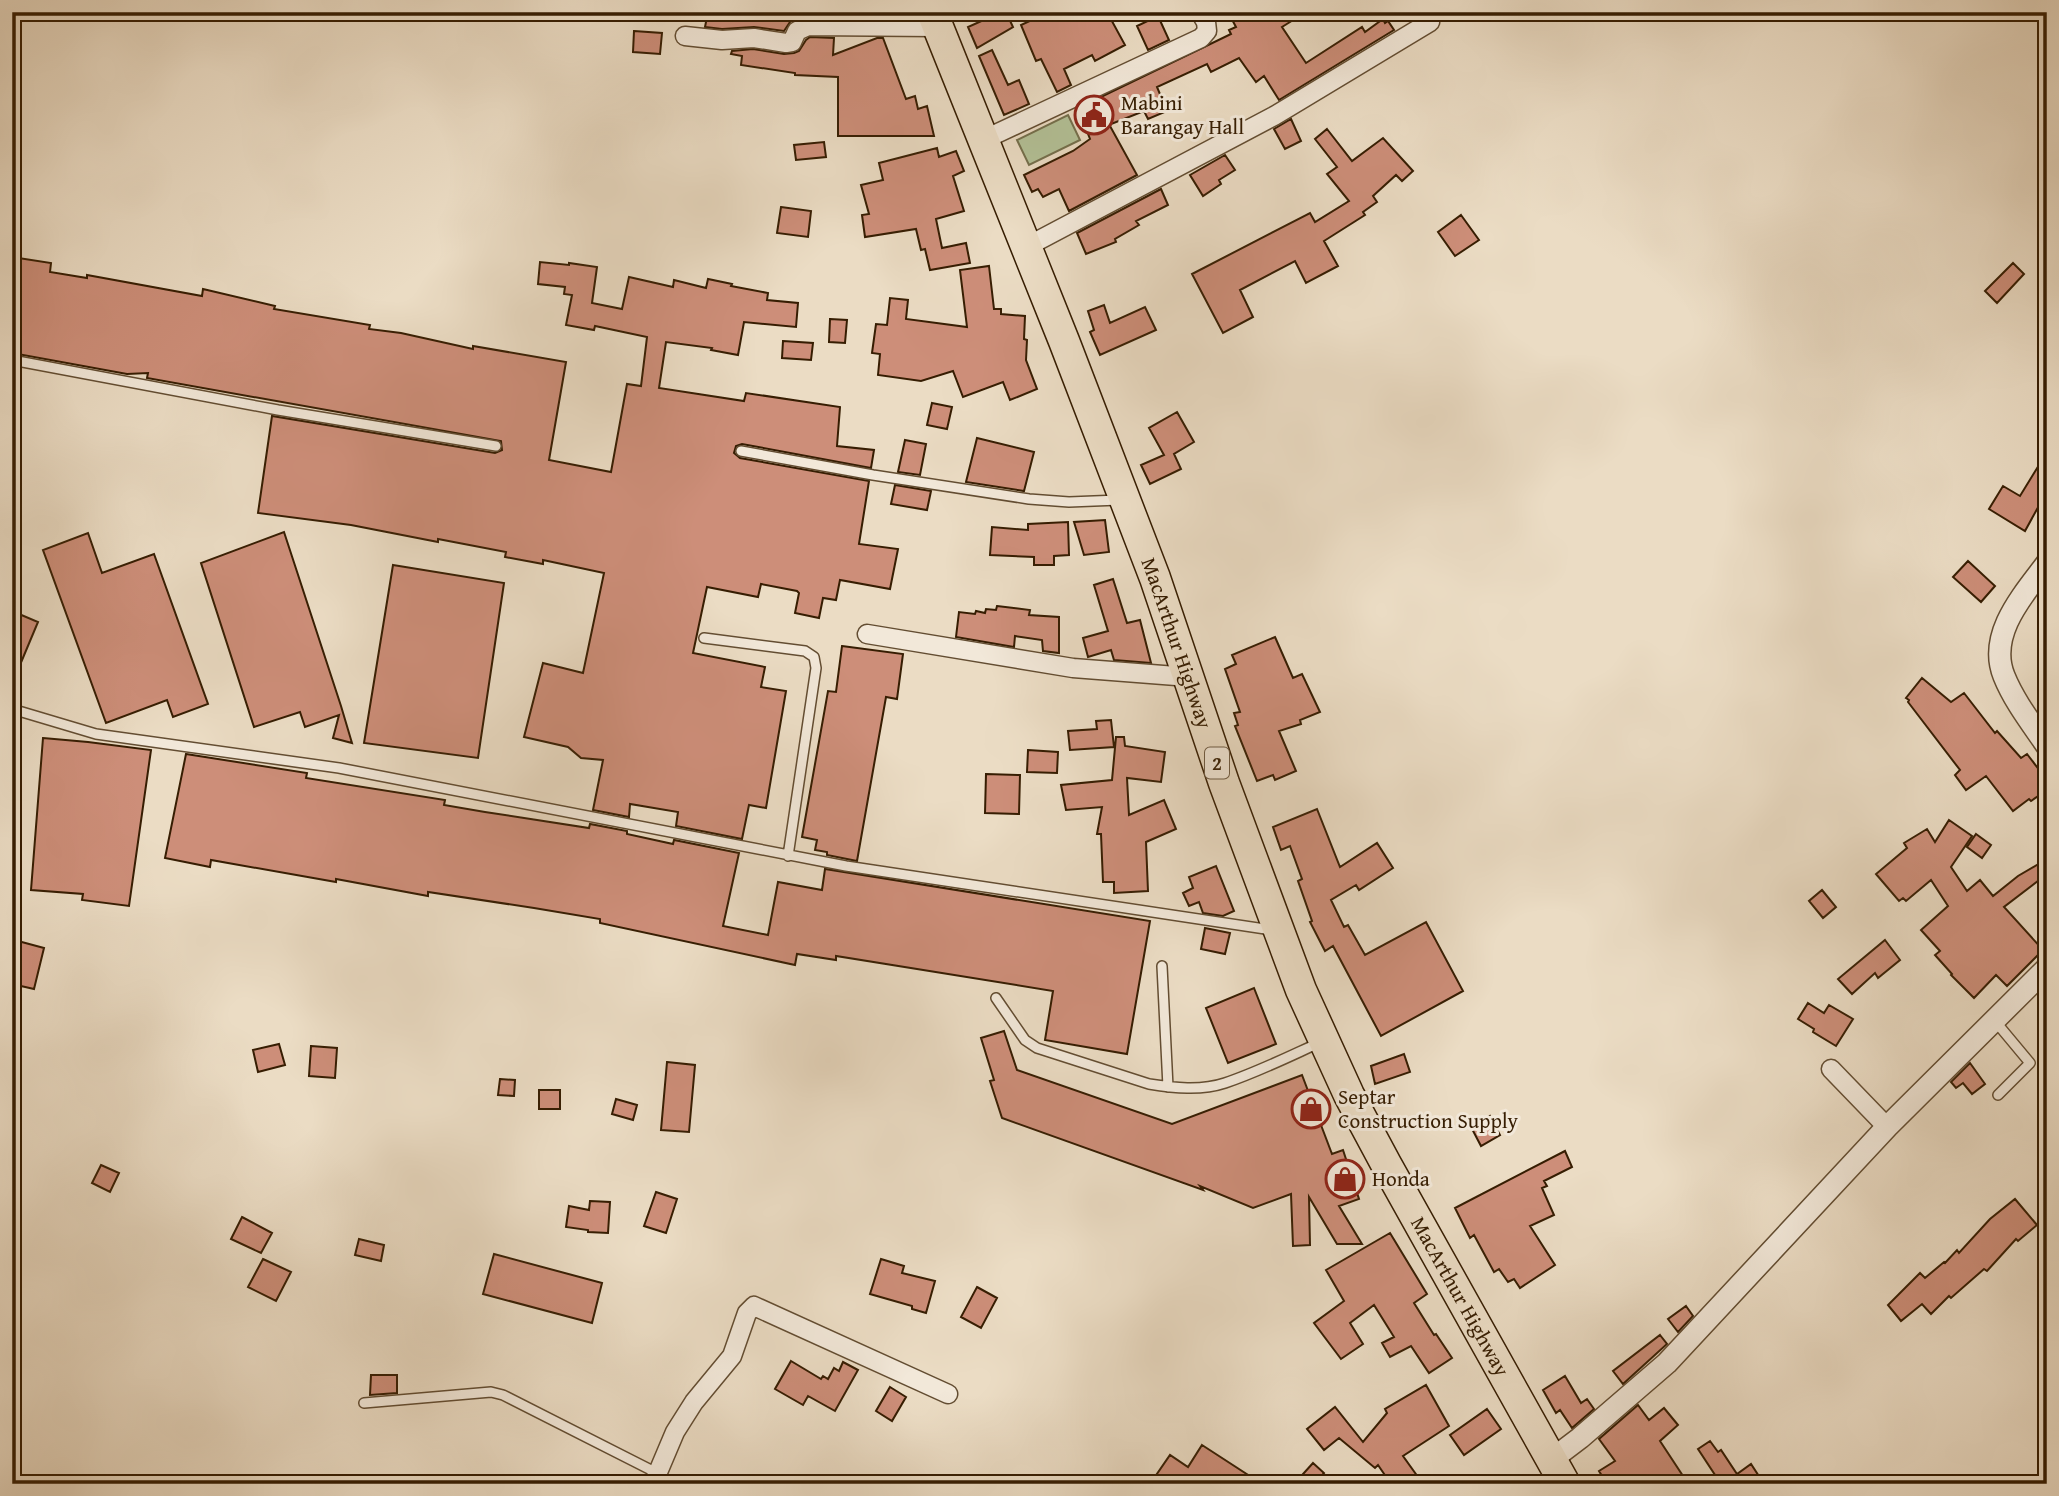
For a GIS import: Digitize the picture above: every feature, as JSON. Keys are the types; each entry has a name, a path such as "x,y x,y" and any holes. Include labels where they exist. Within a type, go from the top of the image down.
{"highway":[{"name":"MacArthur Highway","path":"935,19 1155,578 1228,795 1323,1042 1405,1200 1558,1472"}],"street":[{"path":"983,140 1200,38 1207,31 1206,22 1200,12"},
{"path":"685,36 722,40 754,38 786,43 792,42 797,31 808,26 935,19"},
{"path":"1026,247 1274,116 1430,22"},
{"path":"2047,563 2016,604 2001,640 2000,657 2002,673 2010,690 2047,746"},
{"path":"867,634 1073,668 1189,677"},
{"path":"1558,1472 1580,1438 1667,1363 1887,1128 2047,968"},
{"path":"1831,1069 1887,1128"},
{"path":"655,1478 682,1419 732,1356 747,1313 754,1306 948,1394"}],"lane":[{"path":"12,360 278,410 496,446"},
{"path":"741,451 1029,499 1069,502 1124,499"},
{"path":"704,638 805,651 814,657 816,668 788,856"},
{"path":"12,709 96,734 339,768 788,856 1278,930"},
{"path":"1162,966 1168,1087"},
{"path":"996,998 1025,1040 1037,1048 1149,1084 1168,1087 1194,1088 1223,1083 1323,1042"},
{"path":"1994,1020 2030,1063 1998,1095"},
{"path":"364,1403 491,1392 503,1395 576,1430 655,1478"}],"green space":[{"path":"1068,115 1080,140 1029,165 1017,140"}],"building":[{"path":"708,12 772,12 794,16 784,31 754,27 722,29 705,27"},
{"path":"982,12 1006,12 1013,27 977,48 968,27 986,19"},
{"path":"1049,12 1107,12 1125,45 1095,61 1092,55 1064,69 1071,85 1057,92 1041,59 1036,61 1021,25"},
{"path":"1228,12 1306,12 1282,27 1306,63 1362,27 1365,32 1383,19 1385,23 1388,21 1394,30 1279,100 1264,76 1256,82 1239,58 1211,72 1207,64 1157,87 1167,111 1148,119 1144,111 1111,124 1137,175 1069,211 1059,189 1043,197 1038,189 1032,192 1024,175 1073,151 1090,139 1078,108 1231,34 1229,30 1236,27"},
{"path":"1158,16 1169,40 1148,50 1137,26"},
{"path":"634,31 662,33 660,54 633,52"},
{"path":"810,37 834,38 833,55 883,38 906,99 915,96 918,109 927,106 934,136 838,136 838,77 795,75 741,65 742,56 731,54 732,51 753,49 794,53 799,51"},
{"path":"992,50 1008,85 1019,80 1029,104 1004,115 979,56"},
{"path":"1291,119 1301,141 1285,149 1274,129"},
{"path":"1327,129 1352,161 1383,138 1413,171 1402,181 1396,175 1373,196 1377,202 1363,212 1365,215 1324,241 1338,266 1306,283 1295,261 1240,290 1253,317 1223,333 1192,274 1310,213 1315,222 1349,201 1327,174 1337,167 1315,139"},
{"path":"824,142 826,157 796,160 794,145"},
{"path":"937,148 939,157 956,151 964,171 953,176 964,211 936,219 942,248 966,243 970,263 930,270 916,229 865,237 862,215 869,214 861,185 883,180 879,163"},
{"path":"1225,155 1235,170 1219,180 1221,184 1203,196 1190,175"},
{"path":"1161,189 1168,205 1136,221 1139,225 1115,239 1116,242 1086,254 1077,233"},
{"path":"781,207 811,211 808,237 777,233"},
{"path":"1461,215 1479,240 1455,256 1438,232"},
{"path":"12,257 51,263 50,272 87,278 87,275 202,296 203,289 275,306 274,309 370,325 369,329 401,333 473,349 473,346 566,362 549,460 611,472 627,384 641,386 647,337 595,326 594,330 566,325 572,295 564,294 565,287 538,284 540,262 597,267 592,303 622,309 629,277 673,287 674,280 706,288 708,279 768,293 767,300 798,303 796,327 744,322 738,355 711,350 712,348 666,342 659,388 744,401 746,393 840,407 837,446 874,450 871,468 742,444 736,446 734,453 740,458 869,481 859,544 898,549 890,589 840,580 836,600 823,598 819,618 795,613 799,593 797,591 761,584 758,597 707,587 693,653 765,667 761,687 786,691 766,808 749,805 742,839 676,826 678,812 630,804 629,817 593,810 603,760 581,758 568,747 524,737 543,663 583,673 604,573 543,560 543,564 505,557 506,552 438,539 438,542 351,525 258,513 272,416 495,453 502,450 501,441 147,378 148,373 127,374 12,353"},
{"path":"2013,263 2024,274 1997,303 1985,291"},
{"path":"989,266 994,309 1001,309 1001,314 1025,316 1026,360 1037,389 1010,400 1003,382 963,397 953,371 921,381 878,375 880,354 872,353 876,324 887,325 890,298 908,300 906,319 967,327 960,270"},
{"path":"1104,305 1110,323 1145,307 1156,330 1100,355 1090,332 1094,330 1088,311"},
{"path":"830,319 847,320 845,343 829,342"},
{"path":"783,341 813,343 811,360 782,358"},
{"path":"932,403 952,407 947,429 927,425"},
{"path":"1177,412 1194,442 1174,454 1181,469 1150,484 1141,465 1164,455 1149,428"},
{"path":"977,438 1034,452 1024,491 966,482"},
{"path":"905,440 926,444 920,475 898,472"},
{"path":"2047,452 2047,491 2025,531 1989,509 2003,486 2020,496"},
{"path":"895,485 931,491 927,510 891,504"},
{"path":"1105,520 1109,552 1084,555 1074,522"},
{"path":"1068,522 1069,555 1054,556 1054,565 1034,565 1034,557 990,555 992,527 1028,530 1028,524"},
{"path":"284,532 352,743 333,738 339,715 305,727 300,712 254,727 201,563"},
{"path":"88,533 102,573 154,554 208,704 173,717 167,700 106,723 43,550"},
{"path":"1968,561 1995,586 1981,602 1953,577"},
{"path":"393,565 504,583 478,758 364,743"},
{"path":"1113,579 1127,623 1140,620 1151,663 1114,660 1111,650 1088,657 1083,638 1108,631 1094,585"},
{"path":"997,606 1030,610 1029,615 1059,617 1059,653 1043,651 1042,640 1015,636 1014,647 956,637 959,612 985,613 986,609 996,610"},
{"path":"12,611 38,622 12,684"},
{"path":"1275,637 1293,678 1302,674 1320,712 1300,720 1301,724 1279,731 1296,771 1275,780 1273,775 1257,781 1235,726 1238,725 1234,713 1240,712 1225,669 1236,664 1232,655"},
{"path":"842,646 903,654 897,699 886,697 857,861 815,850 817,840 802,837 828,691 836,692"},
{"path":"1922,678 1951,702 1964,693 1995,733 1997,731 2021,758 2027,754 2047,780 2047,790 2013,811 1986,776 1966,790 1955,775 1960,770 1906,698"},
{"path":"1111,720 1114,747 1070,750 1068,731 1097,729 1096,721"},
{"path":"1116,737 1124,737 1125,746 1165,752 1161,782 1127,778 1129,815 1164,800 1176,829 1146,842 1148,891 1114,893 1114,882 1103,882 1101,834 1097,834 1102,807 1066,810 1061,785 1112,780"},
{"path":"43,738 151,750 129,906 82,900 83,894 31,890"},
{"path":"1028,750 1058,752 1057,773 1027,772"},
{"path":"186,754 307,773 306,778 445,800 444,805 589,828 590,824 673,844 674,840 739,853 723,926 768,935 778,882 822,890 825,869 1150,921 1127,1054 1045,1040 1053,991 836,956 836,960 797,954 795,965 600,923 600,919 428,892 428,896 211,860 210,867 165,858"},
{"path":"986,774 1020,775 1019,814 985,813"},
{"path":"1317,809 1340,867 1377,843 1393,868 1359,890 1356,885 1331,900 1344,927 1348,925 1365,955 1426,922 1463,991 1381,1036 1333,946 1325,951 1310,922 1312,921 1298,881 1302,879 1290,846 1281,850 1273,827"},
{"path":"1949,820 1972,836 1951,867 1967,891 1980,880 1993,896 2018,876 2047,859 2047,874 2004,907 2043,950 2007,986 1996,975 1974,998 1935,955 1940,951 1921,930 1948,906 1931,880 1906,901 1903,898 1899,901 1876,874 1907,848 1904,843 1927,829 1935,842"},
{"path":"1976,834 1991,845 1982,858 1967,847"},
{"path":"1216,866 1234,911 1223,916 1203,913 1199,902 1189,906 1183,893 1193,888 1189,877"},
{"path":"1822,890 1836,907 1823,918 1809,901"},
{"path":"1205,928 1230,933 1225,954 1201,949"},
{"path":"1885,940 1900,960 1878,978 1875,973 1852,994 1838,979"},
{"path":"18,941 44,948 34,989 12,984 12,963"},
{"path":"1254,988 1276,1044 1228,1063 1206,1008"},
{"path":"1808,1003 1824,1013 1829,1005 1853,1019 1836,1046 1798,1019"},
{"path":"1004,1031 1017,1070 1172,1124 1302,1075 1332,1154 1343,1150 1359,1199 1339,1206 1362,1244 1337,1244 1309,1197 1310,1245 1293,1246 1291,1194 1253,1208 1200,1186 1203,1190 1002,1118 990,1081 994,1080 981,1038"},
{"path":"279,1044 285,1065 258,1072 253,1050"},
{"path":"311,1046 337,1048 335,1078 309,1076"},
{"path":"1404,1054 1410,1072 1375,1084 1371,1066"},
{"path":"667,1062 695,1065 689,1132 661,1130"},
{"path":"1970,1063 1985,1084 1972,1094 1963,1083 1956,1088 1951,1082"},
{"path":"500,1079 515,1080 514,1096 498,1095"},
{"path":"539,1090 560,1090 560,1109 539,1109"},
{"path":"616,1099 637,1105 633,1120 612,1114"},
{"path":"1490,1116 1500,1135 1481,1146 1471,1127"},
{"path":"1565,1151 1572,1167 1544,1181 1547,1186 1542,1188 1554,1215 1530,1226 1555,1265 1520,1288 1514,1279 1508,1282 1499,1269 1494,1272 1474,1235 1470,1238 1455,1208"},
{"path":"101,1165 119,1173 110,1192 92,1183"},
{"path":"656,1192 677,1199 666,1233 644,1226"},
{"path":"2015,1199 2037,1225 2018,1241 2016,1239 1987,1271 1984,1269 1931,1314 1922,1304 1901,1321 1888,1305 1920,1273 1925,1278 1957,1250 1959,1253 1990,1219"},
{"path":"590,1201 610,1202 608,1233 566,1227 569,1206 589,1210"},
{"path":"242,1217 272,1233 261,1253 231,1239"},
{"path":"1390,1233 1427,1294 1414,1303 1452,1358 1429,1373 1411,1346 1390,1357 1382,1343 1394,1337 1374,1305 1350,1323 1363,1344 1341,1359 1314,1323 1344,1301 1326,1270"},
{"path":"359,1239 384,1245 381,1261 355,1255"},
{"path":"494,1254 602,1283 592,1323 483,1294"},
{"path":"263,1259 291,1272 276,1301 248,1287"},
{"path":"881,1259 904,1266 902,1273 935,1281 926,1313 912,1309 912,1306 870,1294"},
{"path":"977,1287 997,1298 981,1328 961,1317"},
{"path":"1686,1306 1693,1316 1678,1332 1668,1319"},
{"path":"1660,1335 1667,1344 1623,1384 1613,1371"},
{"path":"791,1361 821,1379 823,1376 828,1379 834,1368 839,1371 843,1362 858,1370 835,1411 808,1396 803,1405 775,1389"},
{"path":"371,1375 397,1375 397,1393 370,1395"},
{"path":"1565,1376 1581,1403 1587,1399 1594,1409 1572,1428 1560,1410 1556,1413 1543,1390"},
{"path":"1426,1385 1449,1426 1403,1456 1423,1484 1391,1484 1378,1465 1375,1468 1339,1438 1324,1450 1307,1429 1335,1407 1363,1442 1387,1413 1385,1409"},
{"path":"890,1387 906,1397 892,1421 876,1411"},
{"path":"1638,1405 1649,1420 1664,1408 1678,1425 1660,1441 1683,1476 1671,1484 1607,1484 1599,1471 1615,1461 1599,1439"},
{"path":"1487,1409 1501,1429 1464,1455 1450,1435"},
{"path":"1710,1441 1718,1452 1721,1450 1737,1474 1751,1464 1764,1484 1721,1484 1698,1449"},
{"path":"1202,1445 1262,1484 1150,1484 1170,1455 1188,1467"},
{"path":"1313,1463 1324,1473 1315,1484 1294,1484"}],"place":[{"name":"Mabini Barangay Hall","path":"1094,115"},
{"name":"Septar Construction Supply","path":"1311,1109"},
{"name":"Honda","path":"1345,1179"}]}
